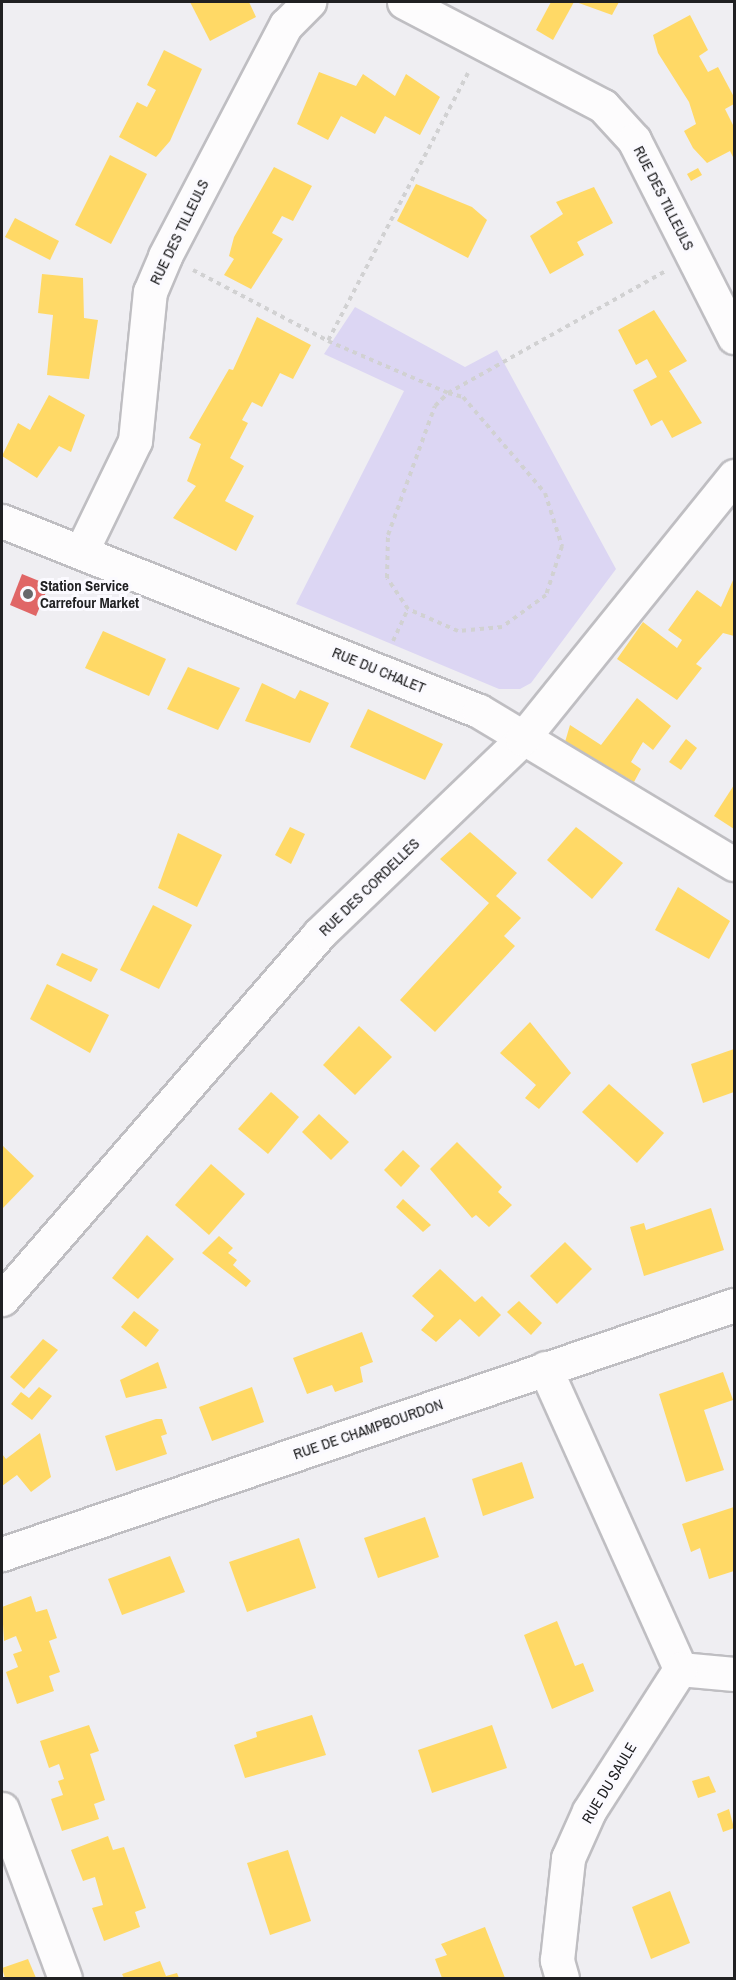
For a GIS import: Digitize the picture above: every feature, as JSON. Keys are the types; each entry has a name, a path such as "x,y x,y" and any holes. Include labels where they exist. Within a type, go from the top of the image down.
{"street":[{"name":"RUE DES TILLEULS","path":"82,550 135,441 150,292 165,256 286,25 309,2"},
{"name":"RUE DES TILLEULS","path":"404,2 484,41 603,106 634,140 735,337"},
{"name":"RUE DES CORDELLES","path":"2,1299 319,934 522,739 735,476"},
{"name":"RUE DU CHALET","path":"2,521 82,550 479,711 522,739 735,864"},
{"name":"RUE DE CHAMPBOURDON","path":"2,1554 735,1305"},
{"path":"545,1368 680,1668 735,1674"},
{"name":"RUE DU SAULE","path":"562,1978 557,1959 568,1858 589,1811 680,1668"},
{"path":"2,1809 65,1978"}],"path":[{"path":"328,341 484,41"},
{"path":"180,263 328,341 448,393 463,397 545,492 558,524 559,567 546,595 502,627 458,631 408,609 387,578 388,535 435,406 448,393 693,254"},
{"path":"387,652 408,609"}],"shaded area":[{"path":"355,307 465,367 497,350 616,569 531,683 520,689 499,689 296,604 404,391 324,354"}],"building: Logements":[{"path":"190,2 249,2 256,17 210,41"},
{"path":"551,2 574,2 553,40 536,30"},
{"path":"576,2 619,2 612,15"},
{"path":"690,15 708,50 699,56 708,72 718,67 734,97 734,104 725,109 734,127 734,159 730,151 707,163 693,148 684,131 696,124 689,102 658,53 653,35"},
{"path":"164,50 202,69 170,141 156,157 119,137 137,102 147,107 156,90 147,85"},
{"path":"319,72 356,86 363,74 395,96 406,74 440,97 420,135 385,116 375,134 341,116 328,140 297,124"},
{"path":"110,155 147,174 111,244 75,225"},
{"path":"274,167 312,186 293,221 282,216 272,233 283,239 251,289 224,275 234,259 229,256 234,237"},
{"path":"698,168 702,175 691,181 687,174"},
{"path":"416,184 472,207 487,220 468,258 397,221"},
{"path":"594,187 613,223 577,242 584,255 550,274 530,236 563,214 556,202"},
{"path":"15,218 59,241 50,260 5,237"},
{"path":"42,274 83,278 84,318 98,320 89,379 47,375 53,315 38,313"},
{"path":"654,310 687,361 669,371 702,423 672,438 662,420 651,426 633,390 657,377 647,359 636,365 618,330"},
{"path":"257,317 311,345 293,379 280,373 262,407 252,402 242,420 248,423 230,458 244,466 225,501 254,516 236,551 173,518 196,486 187,481 201,444 189,438 229,369 233,370"},
{"path":"49,395 85,415 71,452 59,446 37,478 2,456 18,423 30,430"},
{"path":"734,578 734,636 723,633 696,664 702,668 677,700 617,659 643,622 677,648 682,640 668,630 697,590 721,607"},
{"path":"103,631 166,659 149,696 85,668"},
{"path":"188,667 240,688 218,730 167,709"},
{"path":"262,683 295,699 300,690 329,703 310,743 245,721"},
{"path":"637,698 671,726 653,750 643,742 631,762 641,769 634,782 565,742 570,725 601,745"},
{"path":"368,709 443,744 425,780 350,747"},
{"path":"686,739 697,748 681,770 669,762"},
{"path":"734,785 734,829 714,816"},
{"path":"290,827 305,834 291,864 275,855"},
{"path":"576,827 623,863 592,899 547,860"},
{"path":"470,832 517,873 496,896 521,918 504,936 515,946 435,1032 400,1000 489,903 440,859"},
{"path":"178,833 222,855 197,907 158,888"},
{"path":"678,887 730,921 709,959 655,930"},
{"path":"153,905 192,925 159,989 120,970"},
{"path":"62,953 98,969 91,982 56,965"},
{"path":"47,984 109,1015 90,1053 30,1019"},
{"path":"530,1022 571,1073 539,1109 525,1098 536,1085 500,1053"},
{"path":"359,1026 392,1057 355,1095 323,1065"},
{"path":"734,1049 734,1092 703,1103 691,1064"},
{"path":"609,1084 664,1133 637,1163 582,1112"},
{"path":"271,1092 299,1117 268,1154 238,1129"},
{"path":"319,1114 349,1142 331,1160 302,1132"},
{"path":"457,1142 502,1187 498,1192 512,1205 489,1227 476,1215 472,1218 430,1169"},
{"path":"2,1145 34,1176 2,1209"},
{"path":"403,1150 420,1166 401,1187 384,1170"},
{"path":"211,1164 245,1194 209,1235 175,1205"},
{"path":"403,1199 431,1225 423,1232 396,1207"},
{"path":"711,1208 724,1250 644,1276 630,1227 644,1223 646,1230"},
{"path":"147,1235 174,1259 138,1299 112,1278"},
{"path":"219,1236 233,1248 228,1253 237,1260 233,1265 251,1281 246,1287 202,1253"},
{"path":"565,1242 592,1269 557,1304 530,1276"},
{"path":"440,1269 475,1302 482,1296 501,1315 479,1337 460,1319 436,1342 421,1330 434,1316 412,1296"},
{"path":"519,1301 542,1323 531,1335 507,1312"},
{"path":"134,1311 159,1330 146,1347 121,1327"},
{"path":"362,1332 373,1362 360,1367 363,1382 335,1392 332,1385 307,1394 293,1358"},
{"path":"43,1339 58,1350 24,1389 10,1377"},
{"path":"158,1362 167,1388 126,1398 120,1380"},
{"path":"723,1372 733,1400 704,1410 724,1470 686,1482 659,1394"},
{"path":"39,1387 52,1396 32,1420 11,1404 21,1392 29,1398"},
{"path":"252,1387 264,1422 212,1441 199,1407"},
{"path":"162,1419 167,1434 161,1436 167,1454 116,1471 105,1436"},
{"path":"40,1433 51,1477 31,1492 17,1475 2,1486 2,1454 6,1459"},
{"path":"522,1462 534,1498 483,1516 472,1479"},
{"path":"734,1507 734,1571 709,1579 700,1548 691,1552 682,1524"},
{"path":"425,1517 439,1557 378,1578 364,1538"},
{"path":"299,1538 316,1588 247,1612 229,1562"},
{"path":"170,1556 185,1592 122,1615 108,1579"},
{"path":"31,1596 36,1612 47,1609 57,1638 49,1641 60,1672 49,1676 54,1691 17,1704 6,1672 18,1667 13,1654 22,1651 16,1636 4,1641 2,1607"},
{"path":"557,1621 575,1666 583,1663 594,1691 552,1709 524,1635"},
{"path":"312,1715 326,1755 245,1778 234,1745 257,1737 256,1732"},
{"path":"89,1725 99,1751 90,1754 105,1800 94,1804 99,1819 62,1831 51,1799 63,1795 58,1781 64,1779 59,1764 49,1768 40,1741"},
{"path":"492,1725 507,1768 432,1793 418,1750"},
{"path":"709,1776 716,1792 698,1798 692,1781"},
{"path":"729,1809 734,1828 723,1832 717,1814"},
{"path":"108,1836 113,1850 124,1847 146,1908 135,1912 140,1927 104,1941 92,1908 103,1905 95,1877 83,1881 71,1850"},
{"path":"288,1850 311,1921 270,1935 247,1863"},
{"path":"670,1891 690,1943 651,1959 632,1907"},
{"path":"485,1927 505,1978 442,1978 435,1959 447,1955 441,1944"},
{"path":"28,1959 36,1978 5,1978 2,1968"},
{"path":"160,1961 166,1976 177,1973 179,1978 124,1978 122,1974"}],"building: Commerces":[{"path":"22,574 49,585 36,616 10,605"}],"place":[{"name":"Station Service Carrefour Market","path":"28,594"}]}
